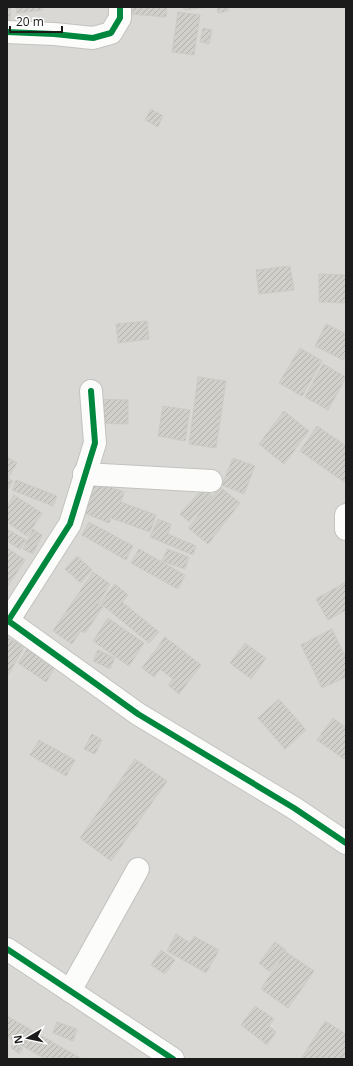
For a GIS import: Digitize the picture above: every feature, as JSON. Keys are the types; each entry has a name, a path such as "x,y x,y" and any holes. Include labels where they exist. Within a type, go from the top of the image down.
{"street":[{"path":"7,32 54,34 93,38 111,33 120,18 120,7"},
{"path":"91,391 95,443 84,474 70,524 8,620 138,714 294,808 346,843"},
{"path":"84,474 211,481"},
{"path":"346,514 346,529"},
{"path":"70,991 138,869"},
{"path":"7,949 173,1059"}],"shaded area":[{"path":"7,7 346,7 346,1059 7,1059"}],"building":[{"path":"7,7 11,7 10,21 7,21"},
{"path":"16,7 42,7 43,10 17,13"},
{"path":"133,7 167,7 166,17 132,14"},
{"path":"184,7 209,7 184,10"},
{"path":"217,7 228,7 229,11 218,13"},
{"path":"178,12 200,15 194,55 172,52"},
{"path":"203,28 212,30 209,44 200,42"},
{"path":"151,109 163,116 158,127 145,120"},
{"path":"290,266 294,290 259,294 256,270"},
{"path":"319,274 346,275 346,303 319,302"},
{"path":"147,321 149,339 118,343 116,324"},
{"path":"326,324 346,334 346,354 343,360 315,346"},
{"path":"300,348 322,361 302,396 279,383"},
{"path":"323,364 346,377 328,410 305,397"},
{"path":"198,377 226,381 216,448 189,444"},
{"path":"93,399 128,400 128,424 93,423"},
{"path":"163,406 190,410 185,441 158,436"},
{"path":"284,411 309,431 284,464 259,444"},
{"path":"317,426 346,446 346,478 344,482 300,451"},
{"path":"7,457 17,463 8,478 13,481 7,491"},
{"path":"233,458 255,466 244,494 222,485"},
{"path":"16,480 57,496 53,506 12,490"},
{"path":"95,482 124,492 121,502 156,515 150,532 111,518 109,523 84,513"},
{"path":"220,487 240,503 208,544 188,528"},
{"path":"203,488 212,496 189,522 180,514"},
{"path":"14,495 42,513 27,536 7,522 7,507"},
{"path":"158,519 171,524 168,534 196,546 193,555 150,537"},
{"path":"89,522 133,546 126,560 82,535"},
{"path":"7,529 26,540 20,549 7,541"},
{"path":"33,529 42,535 33,554 23,549"},
{"path":"7,548 25,560 7,587"},
{"path":"139,549 185,575 178,589 131,563"},
{"path":"167,549 189,557 185,569 162,561"},
{"path":"77,556 92,570 81,583 65,569"},
{"path":"93,572 110,584 98,603 103,607 85,633 81,631 72,644 53,631"},
{"path":"346,582 346,610 328,620 316,599"},
{"path":"115,584 128,595 122,602 159,632 149,643 100,603"},
{"path":"108,618 144,643 129,666 93,641"},
{"path":"332,629 346,658 346,677 322,688 301,645"},
{"path":"7,637 24,647 7,677"},
{"path":"165,637 201,665 179,694 168,685 173,679 160,669 154,677 142,668"},
{"path":"245,643 266,658 251,679 230,663"},
{"path":"28,648 56,666 46,682 18,663"},
{"path":"98,650 115,658 110,669 93,661"},
{"path":"279,699 306,730 285,749 258,718"},
{"path":"333,718 346,728 346,756 344,759 317,740"},
{"path":"92,734 102,740 95,754 84,749"},
{"path":"39,740 75,760 66,776 30,755"},
{"path":"135,759 167,781 111,861 80,838"},
{"path":"176,934 190,943 194,936 219,950 206,973 167,951"},
{"path":"275,942 286,950 270,972 259,963"},
{"path":"161,950 175,960 165,974 151,965"},
{"path":"286,952 314,971 288,1008 261,989"},
{"path":"255,1006 274,1019 269,1026 276,1032 267,1045 241,1025"},
{"path":"7,1016 82,1059 45,1059 7,1037"},
{"path":"325,1021 346,1034 346,1059 301,1059"},
{"path":"57,1022 77,1029 73,1041 53,1033"},
{"path":"14,1042 23,1049 19,1054 11,1047"}],"cycle path":[{"path":"7,32 54,34 93,38 111,33 120,18 120,7"},
{"path":"8,621 70,524 95,443 91,391"},
{"path":"7,620 138,714 294,808 346,843"},
{"path":"7,949 173,1059"}]}
